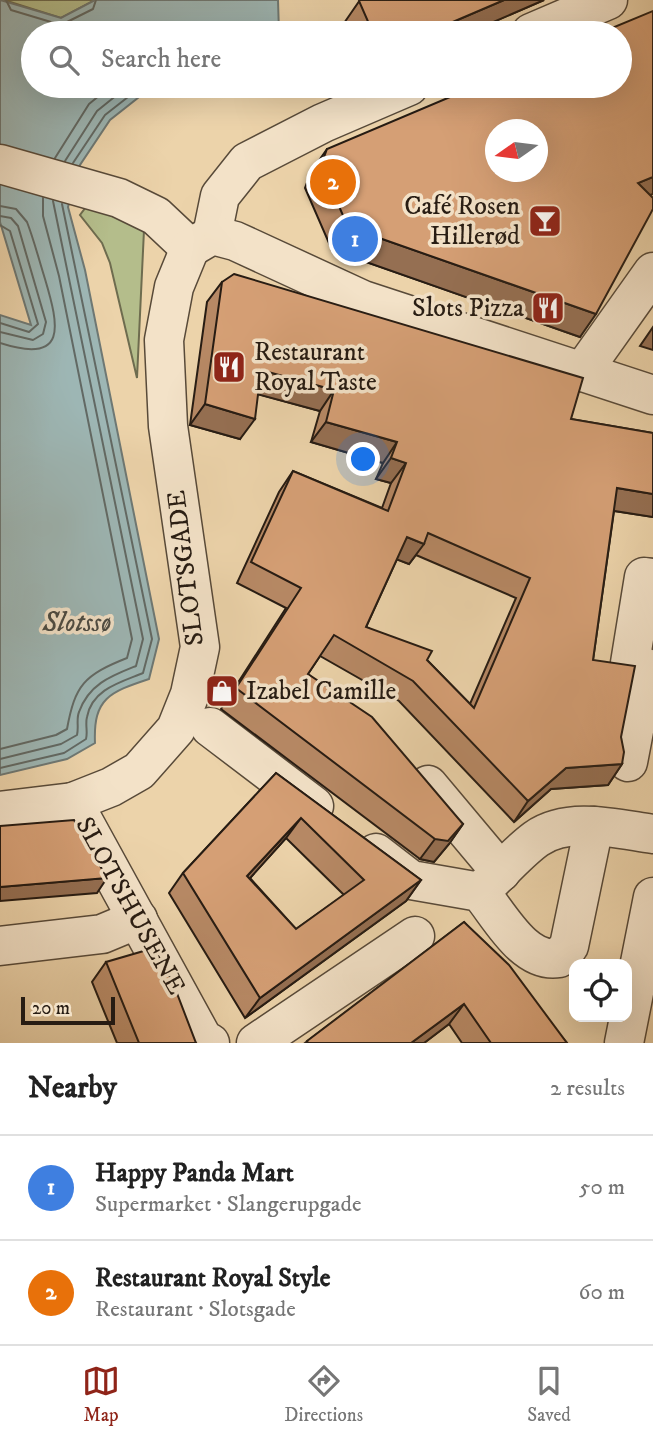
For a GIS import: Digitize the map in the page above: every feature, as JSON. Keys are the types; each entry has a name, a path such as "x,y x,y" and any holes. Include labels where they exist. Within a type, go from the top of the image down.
{"street":[{"path":"559,21 608,0"},
{"name":"SLOTSGADE","path":"0,811 73,802 111,787 139,771 176,729 190,694 200,647 168,426 164,340 174,287 201,241 220,196 247,162 323,123 381,98"},
{"path":"0,164 119,198 201,241 235,241 363,300 653,396"},
{"path":"582,372 653,272"},
{"path":"628,762 646,668 630,663 644,577 653,578"},
{"path":"210,727 411,880 491,882 537,838 557,830 594,826 653,834"},
{"path":"407,761 491,882 530,952 546,960 559,958 569,946 594,826"},
{"name":"SLOTSHUSENE","path":"73,802 203,1040 210,1043"},
{"path":"624,1043 653,897"},
{"path":"0,946 102,934 138,919"},
{"path":"256,1043 415,936"}],"green space":[{"path":"4,0 95,0 61,18"},
{"path":"89,203 144,230 137,378 110,263 102,243 80,215"}],"water":[{"name":"Slotssø","path":"0,0 61,18 95,0 278,0 279,21 21,21 21,98 138,98 110,120 80,165 68,207 85,270 159,639 149,679 114,693 101,706 95,728 95,743 67,759 0,775 0,315 31,325 0,222"}],"building":[{"path":"504,0 455,21 368,21 359,1"},
{"path":"653,11 653,177 638,183 653,198 653,209 596,314 348,227 321,165 327,149 448,98 632,98 632,21 629,21"},
{"path":"234,274 583,378 571,419 653,433 653,494 617,488 593,660 635,666 621,737 624,752 622,764 566,768 528,801 413,681 334,635 308,674 372,717 463,824 448,841 435,839 236,688 301,588 251,562 293,471 388,511 406,463 391,458 397,442 326,422 334,390 261,370 255,419 205,404 222,282","holes":["428,533 530,578 474,708 427,660 432,651 366,627 407,537 424,544"]},
{"path":"276,773 421,880 260,998 183,873","holes":["301,818 364,880 296,929 247,876"]},
{"path":"74,820 107,878 0,887 0,826"},
{"path":"464,922 509,965 567,1043 491,1043 464,1004 411,1043 308,1043 307,1041"},
{"path":"154,948 173,983 196,1043 139,1043 106,962"}],"place":[{"name":"Restaurant Royal Style","path":"333,182"},
{"name":"Café Rosen Hillerød","path":"545,221"},
{"name":"Happy Panda Mart","path":"355,239"},
{"name":"Slots Pizza","path":"548,308"},
{"name":"Restaurant Royal Taste","path":"229,367"},
{"name":"Izabel Camille","path":"222,691"}]}
